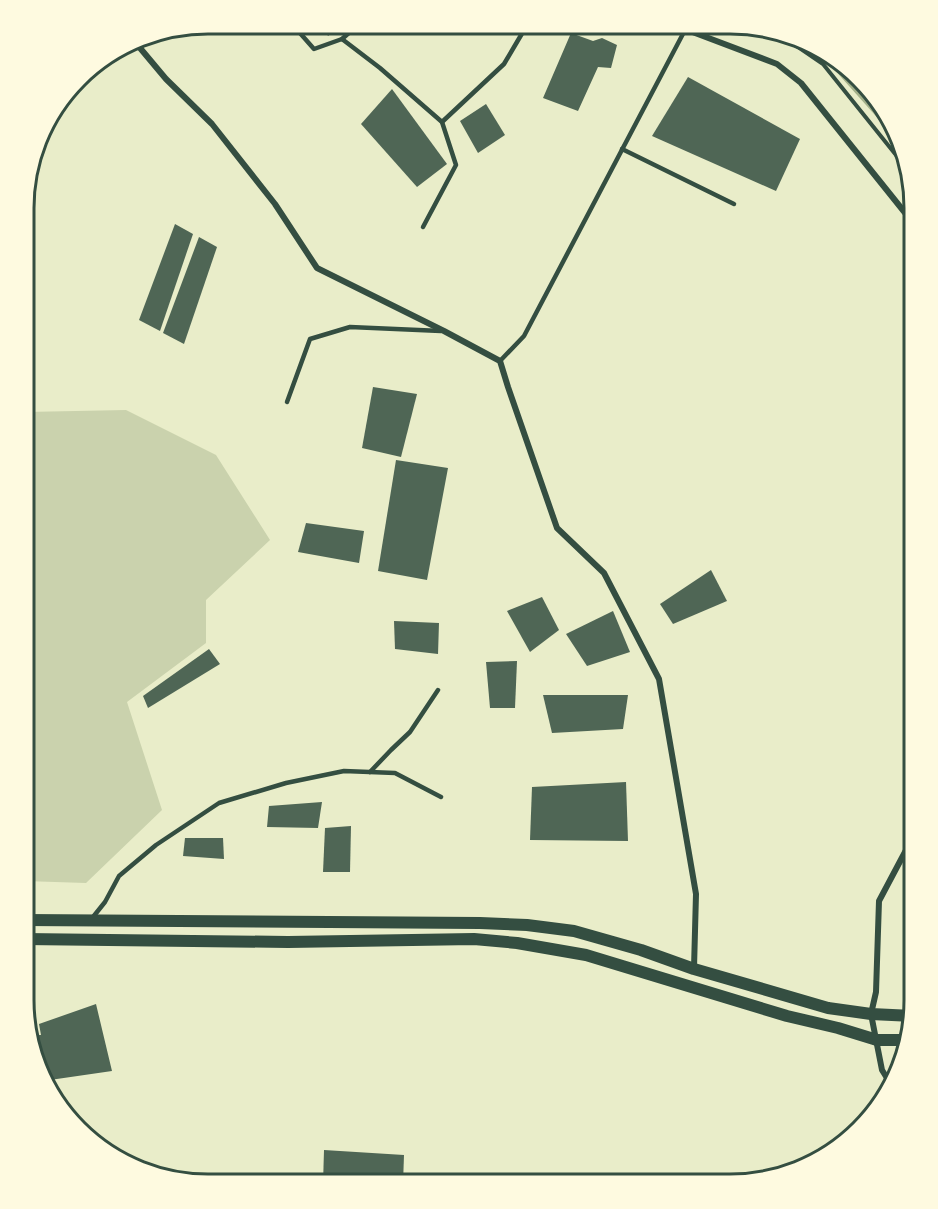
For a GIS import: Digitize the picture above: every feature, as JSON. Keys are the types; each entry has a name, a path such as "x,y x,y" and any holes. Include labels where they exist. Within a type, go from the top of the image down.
{"main road":[{"path":"34,920 527,925 574,931 828,1008 902,1016"},
{"path":"34,939 288,942 474,939 517,943 586,955 877,1041 899,1040"}],"street":[{"path":"696,34 777,64 801,83 904,212"},
{"path":"140,49 166,80 212,124 275,204 317,268 500,361 557,528 604,573 659,679 696,894 694,969"},
{"path":"886,1076 882,1070 872,1014 876,992 879,901 903,855"}],"lane":[{"path":"442,122 504,64 521,34"},
{"path":"500,361 524,336 683,34"},
{"path":"301,35 314,50 342,39 347,35"},
{"path":"342,39 380,68 442,122 456,165 423,227"},
{"path":"622,149 734,204"},
{"path":"287,402 310,339 350,327 444,331"},
{"path":"370,772 410,732 438,690"},
{"path":"91,919 105,902 119,876 156,845 219,803 286,783 344,771 395,773 441,797"}],"path":[{"path":"808,54 823,64 894,153"}],"shaded area":[{"path":"837,73 853,85 879,120"},
{"path":"126,410 216,455 270,540 206,600 206,643 127,702 162,810 86,883 34,881 34,412"}],"building":[{"path":"570,34 593,41 602,38 617,45 611,68 598,67 578,111 543,98"},
{"path":"688,77 800,139 776,191 652,136"},
{"path":"392,89 447,164 417,187 361,124"},
{"path":"486,104 505,135 478,153 460,121"},
{"path":"175,224 193,234 160,331 139,320"},
{"path":"199,237 217,247 184,344 163,333"},
{"path":"373,387 417,394 401,457 362,448"},
{"path":"396,460 448,468 427,580 378,571"},
{"path":"306,523 364,531 359,563 298,552"},
{"path":"711,570 727,601 673,624 660,604"},
{"path":"542,597 559,630 530,652 507,611"},
{"path":"613,611 630,652 587,666 566,634"},
{"path":"394,621 439,623 438,654 395,649"},
{"path":"209,649 220,664 148,708 143,696"},
{"path":"517,661 515,708 490,708 486,662"},
{"path":"543,695 628,695 623,729 552,733"},
{"path":"626,782 628,841 530,840 532,787"},
{"path":"322,802 318,828 267,827 269,806"},
{"path":"351,826 350,872 323,872 325,828"},
{"path":"185,838 223,838 224,859 183,856"},
{"path":"96,1004 112,1071 54,1079 40,1046 39,1024"},
{"path":"324,1150 404,1155 403,1174 323,1174"}]}
